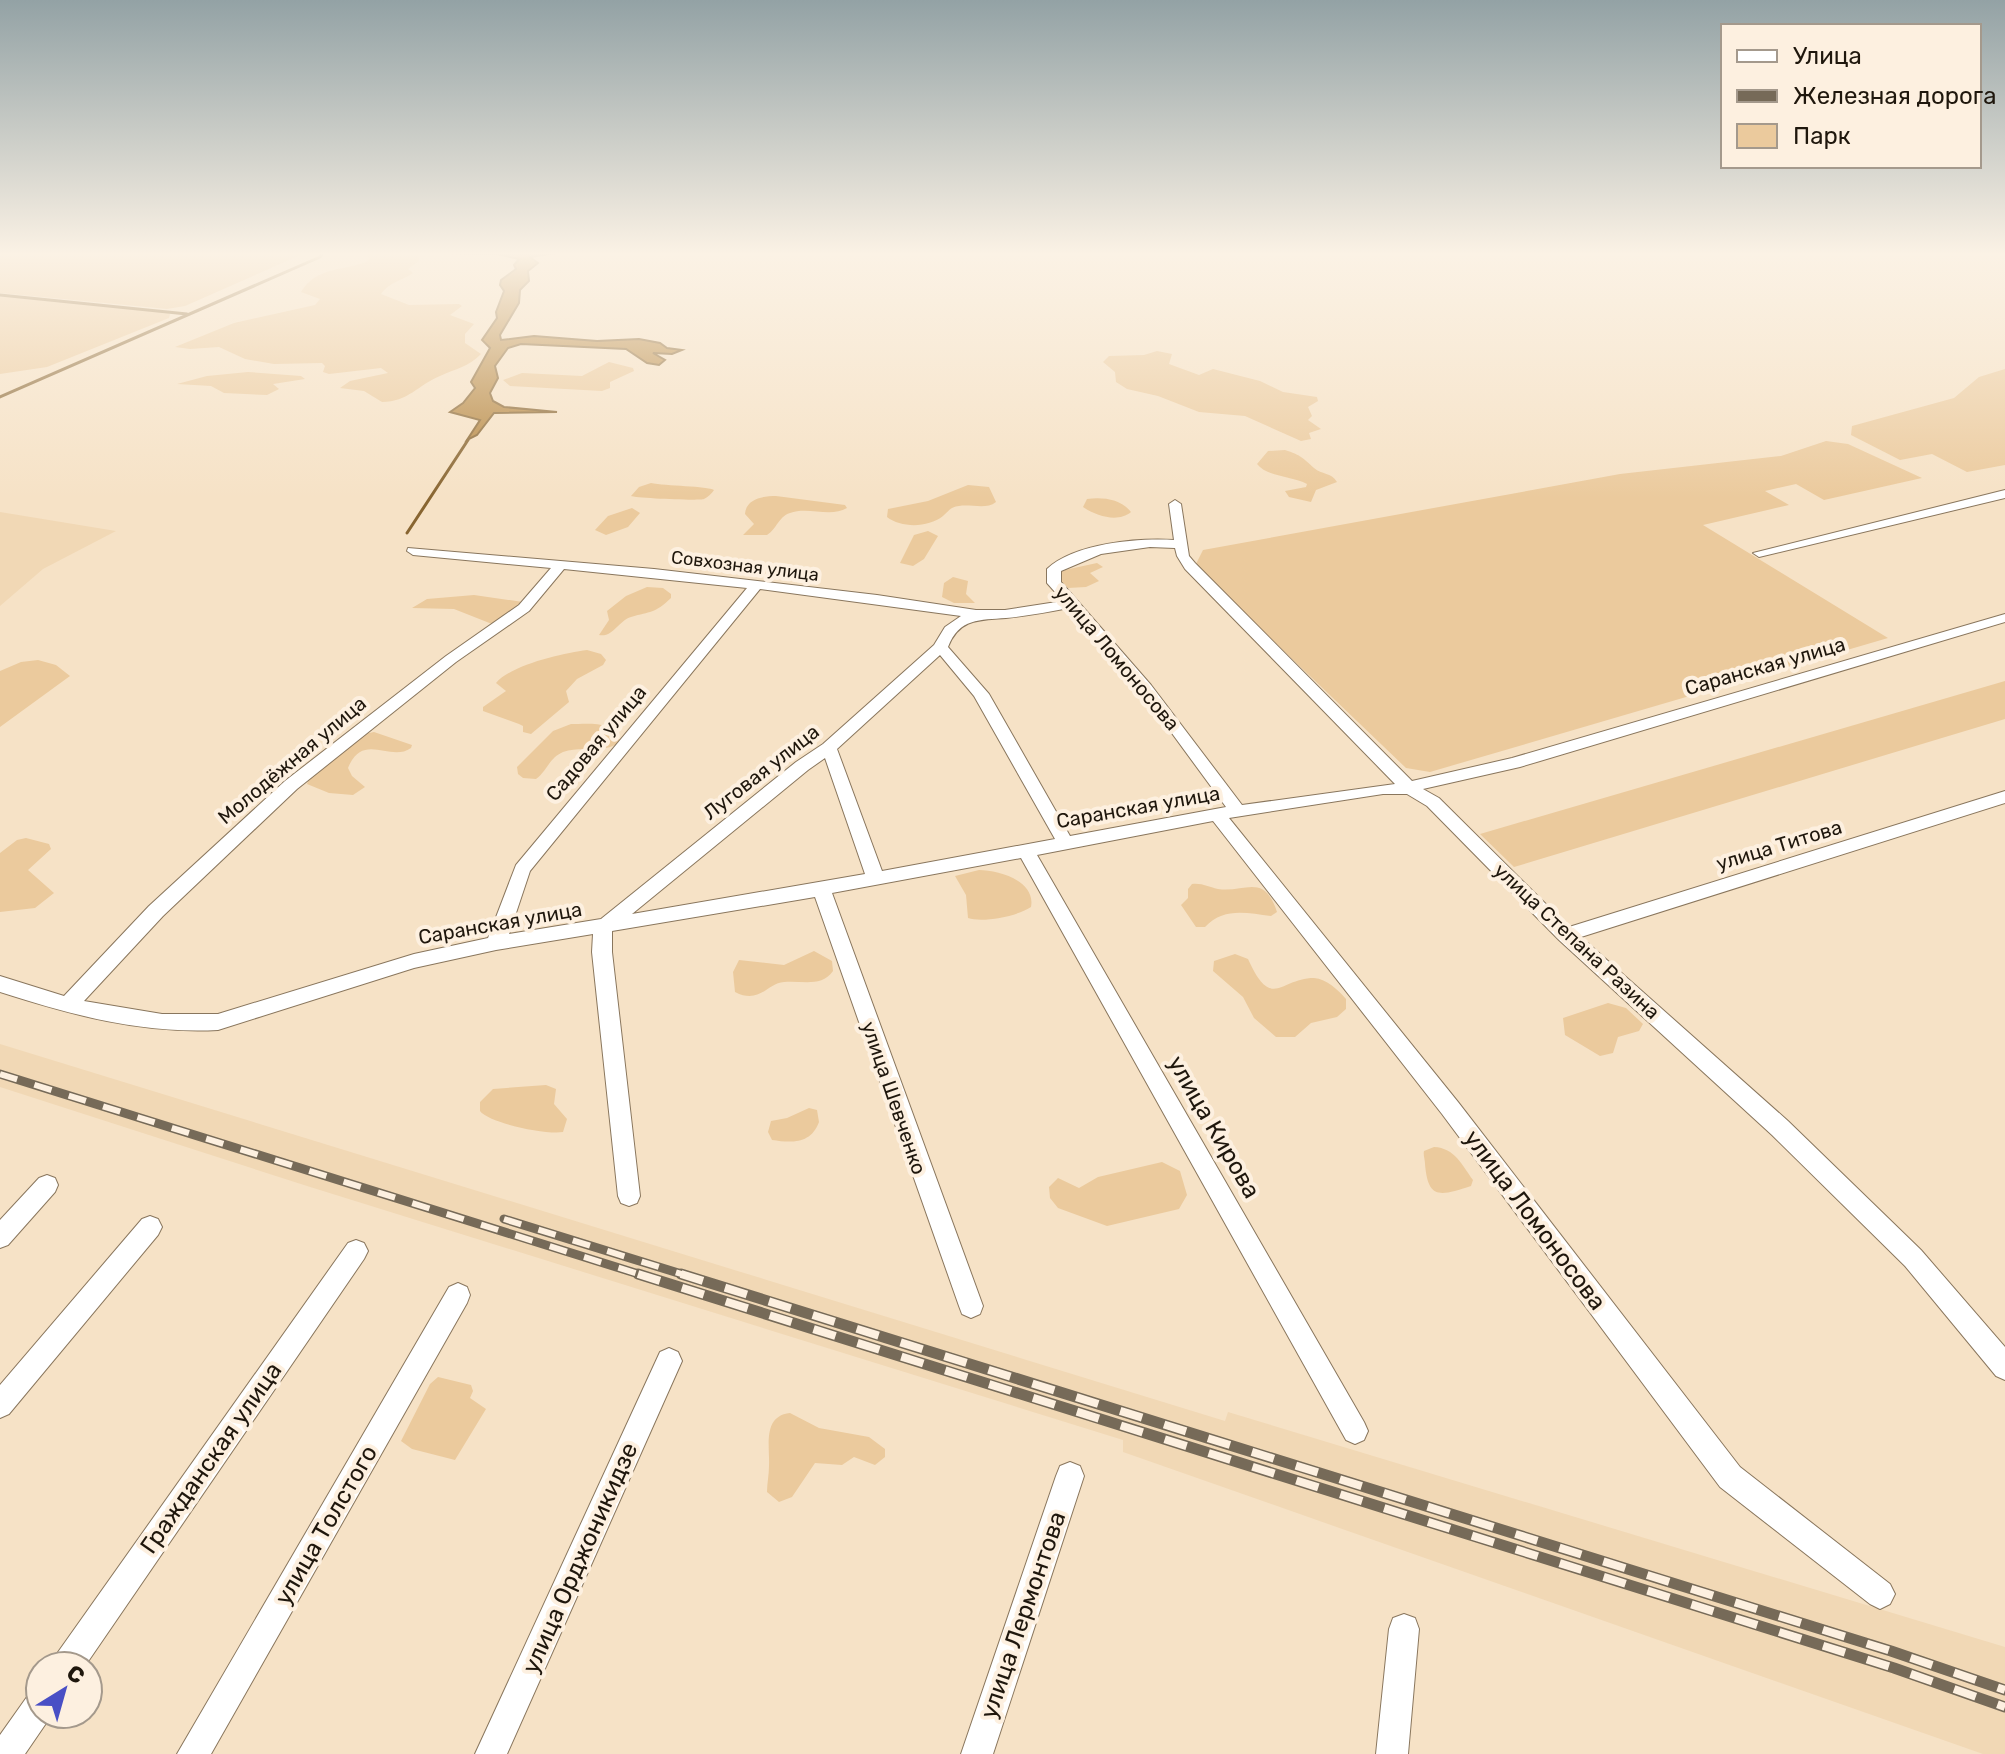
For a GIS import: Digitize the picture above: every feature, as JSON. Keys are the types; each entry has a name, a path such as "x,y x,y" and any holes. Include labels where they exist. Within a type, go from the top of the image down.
{"street":[{"path":"1759,553 2005,494"},
{"name":"улица Степана Разина","path":"1175,504 1183,556 1190,566 1410,789 1433,802 1566,935 1780,1128 1913,1258 2005,1367"},
{"name":"улица Ломоносова","path":"1181,544 1121,548 1061,564 1054,569 1054,583 1146,688 1228,814 1730,1477 1880,1594"},
{"name":"Совхозная улица","path":"413,551 654,573 976,614 1005,614 1071,604"},
{"name":"Молодёжная улица","path":"67,1006 156,911 291,785 451,659 524,608 559,566"},
{"name":"Садовая улица","path":"496,943 522,869 756,586"},
{"path":"976,614 957,622 946,633 941,647 981,694 1065,842"},
{"name":"Саранская улица","path":"0,984 116,1018 191,1024 218,1022 414,961 496,943 821,889 1228,814 1383,789 1410,789 1421,783 1514,763 2005,618"},
{"name":"Луговая улица","path":"603,927 829,748 941,647"},
{"path":"829,748 876,879"},
{"name":"улица Титова","path":"1566,935 2005,797"},
{"name":"улица Кирова","path":"1026,850 1355,1431"},
{"name":"улица Шевченко","path":"821,889 971,1306"},
{"path":"603,927 602,952 629,1196"},
{"path":"0,1237 47,1185"},
{"path":"0,1405 150,1227"},
{"name":"Гражданская улица","path":"78,1650 356,1251"},
{"name":"улица Толстого","path":"193,1754 458,1295"},
{"name":"улица Орджоникидзе","path":"491,1754 669,1361"},
{"name":"улица Лермонтова","path":"977,1754 1070,1476"},
{"path":"1392,1754 1404,1629"},
{"path":"6,1754 24,1728"}],"shaded area":[{"path":"486,335 500,335 501,340 534,336 597,341 639,339 682,350 672,354 653,353 665,360 659,365 647,363 626,349 521,344 508,348 495,366 498,378 490,393 493,401 504,407 557,412 494,413 477,435 467,440 480,420 450,412 463,403 475,388 471,382 490,348 482,340"},
{"path":"0,512 116,531 43,569 0,606"},
{"path":"0,1044 1225,1421 1228,1412 2005,1647 2005,1754 1983,1754 1123,1452 1123,1440 0,1087"}],"green space":[{"path":"0,335 127,335 47,367 0,374"},
{"path":"205,335 465,335 465,343 481,354 406,396 382,402 364,391 340,388 350,381 388,373 381,368 329,374 323,372 325,366 322,363 274,364 245,359 219,347 175,347"},
{"path":"1157,351 1172,354 1169,364 1199,375 1213,369 1260,381 1283,392 1317,397 1318,401 1308,407 1312,416 1308,420 1321,429 1309,433 1311,439 1301,441 1245,416 1199,412 1158,396 1127,389 1116,382 1115,372 1103,362 1109,356 1144,355"},
{"path":"609,362 633,368 634,371 610,382 610,388 602,391 510,386 503,380 522,373 582,376"},
{"path":"2005,369 2005,465 1967,472 1932,454 1900,460 1851,435 1852,426 1954,398 1979,377"},
{"path":"248,372 301,376 305,379 273,384 279,389 267,395 224,393 211,386 177,384 207,376"},
{"path":"1826,441 1848,444 1922,478 1824,500 1796,484 1765,491 1789,505 1703,525 1888,638 1430,772 1406,768 1195,566 1203,550 1620,474 1781,456"},
{"path":"1285,450 1301,457 1337,482 1316,490 1311,502 1289,497 1285,491 1306,487 1307,484 1267,471 1257,464 1268,451"},
{"path":"651,483 714,490 700,500 631,496 639,487"},
{"path":"968,485 989,487 996,502 952,508 930,523 907,525 887,517 888,509 928,501"},
{"path":"776,496 845,505 847,508 833,512 797,511 783,517 767,535 743,535 754,524 745,514 748,505 760,498"},
{"path":"1087,499 1111,500 1131,512 1114,518 1100,515 1083,507"},
{"path":"632,508 640,513 628,527 606,535 595,530 608,516"},
{"path":"928,531 938,536 924,559 913,566 900,563 914,535"},
{"path":"1097,563 1103,567 1090,573 1099,581 1086,587 1068,588 1059,580 1060,571"},
{"path":"953,577 968,581 966,594 975,603 954,603 942,597 944,583"},
{"path":"647,587 663,588 671,594 671,598 648,613 622,622 612,632 599,635 609,620 607,611 626,596"},
{"path":"474,595 523,602 492,624 454,609 412,608 427,599"},
{"path":"587,650 601,654 606,660 603,665 577,679 566,691 569,702 531,734 523,732 523,726 519,724 483,711 483,707 506,691 496,683 513,671 552,657"},
{"path":"38,660 56,665 70,676 0,727 0,671 21,662"},
{"path":"2005,681 2005,719 1514,867 1480,834"},
{"path":"571,724 607,727 613,730 620,742 606,748 563,752 536,779 523,778 518,774 517,767 553,731"},
{"path":"374,732 412,745 411,748 403,752 361,751 348,768 365,787 353,795 329,793 307,784 309,778 364,734"},
{"path":"26,838 49,844 51,849 28,870 54,893 35,908 0,912 0,853 17,840"},
{"path":"979,870 1006,875 1022,884 1028,890 1031,907 1000,918 968,918 966,895 955,876"},
{"path":"1192,884 1218,889 1260,888 1272,900 1277,912 1271,916 1228,914 1205,927 1196,927 1181,905 1188,898 1188,889"},
{"path":"814,951 832,961 833,971 823,980 778,983 751,996 735,992 733,972 739,960 784,965"},
{"path":"1235,954 1248,959 1256,975 1270,988 1302,979 1323,980 1346,999 1346,1009 1337,1017 1311,1023 1295,1037 1276,1037 1254,1018 1243,997 1213,971 1214,961"},
{"path":"1608,1003 1626,1008 1643,1024 1639,1031 1618,1037 1613,1053 1600,1056 1565,1035 1563,1018"},
{"path":"546,1085 556,1089 554,1104 567,1119 563,1132 518,1127 494,1120 480,1111 480,1102 493,1089"},
{"path":"809,1108 817,1110 819,1122 811,1135 794,1141 772,1140 768,1132 771,1121"},
{"path":"1434,1147 1447,1150 1457,1158 1473,1180 1471,1186 1444,1193 1433,1189 1427,1176 1424,1151"},
{"path":"1162,1162 1180,1171 1187,1195 1179,1209 1107,1226 1058,1208 1050,1198 1049,1187 1058,1178 1079,1188 1098,1177"},
{"path":"438,1377 471,1385 473,1391 470,1398 486,1409 455,1460 412,1449 401,1441 430,1384"},
{"path":"790,1413 819,1428 869,1437 885,1449 885,1457 875,1465 854,1457 842,1465 815,1463 792,1497 779,1502 767,1492 769,1434 775,1420"}],"waterway":[{"path":"0,397 142,335"},
{"path":"407,533 468,440"}],"railway":[{"path":"0,1074 645,1276"},
{"path":"504,1219 688,1276"},
{"path":"638,1274 1894,1668 2005,1707"},
{"path":"681,1274 1891,1651 2005,1690"}]}
